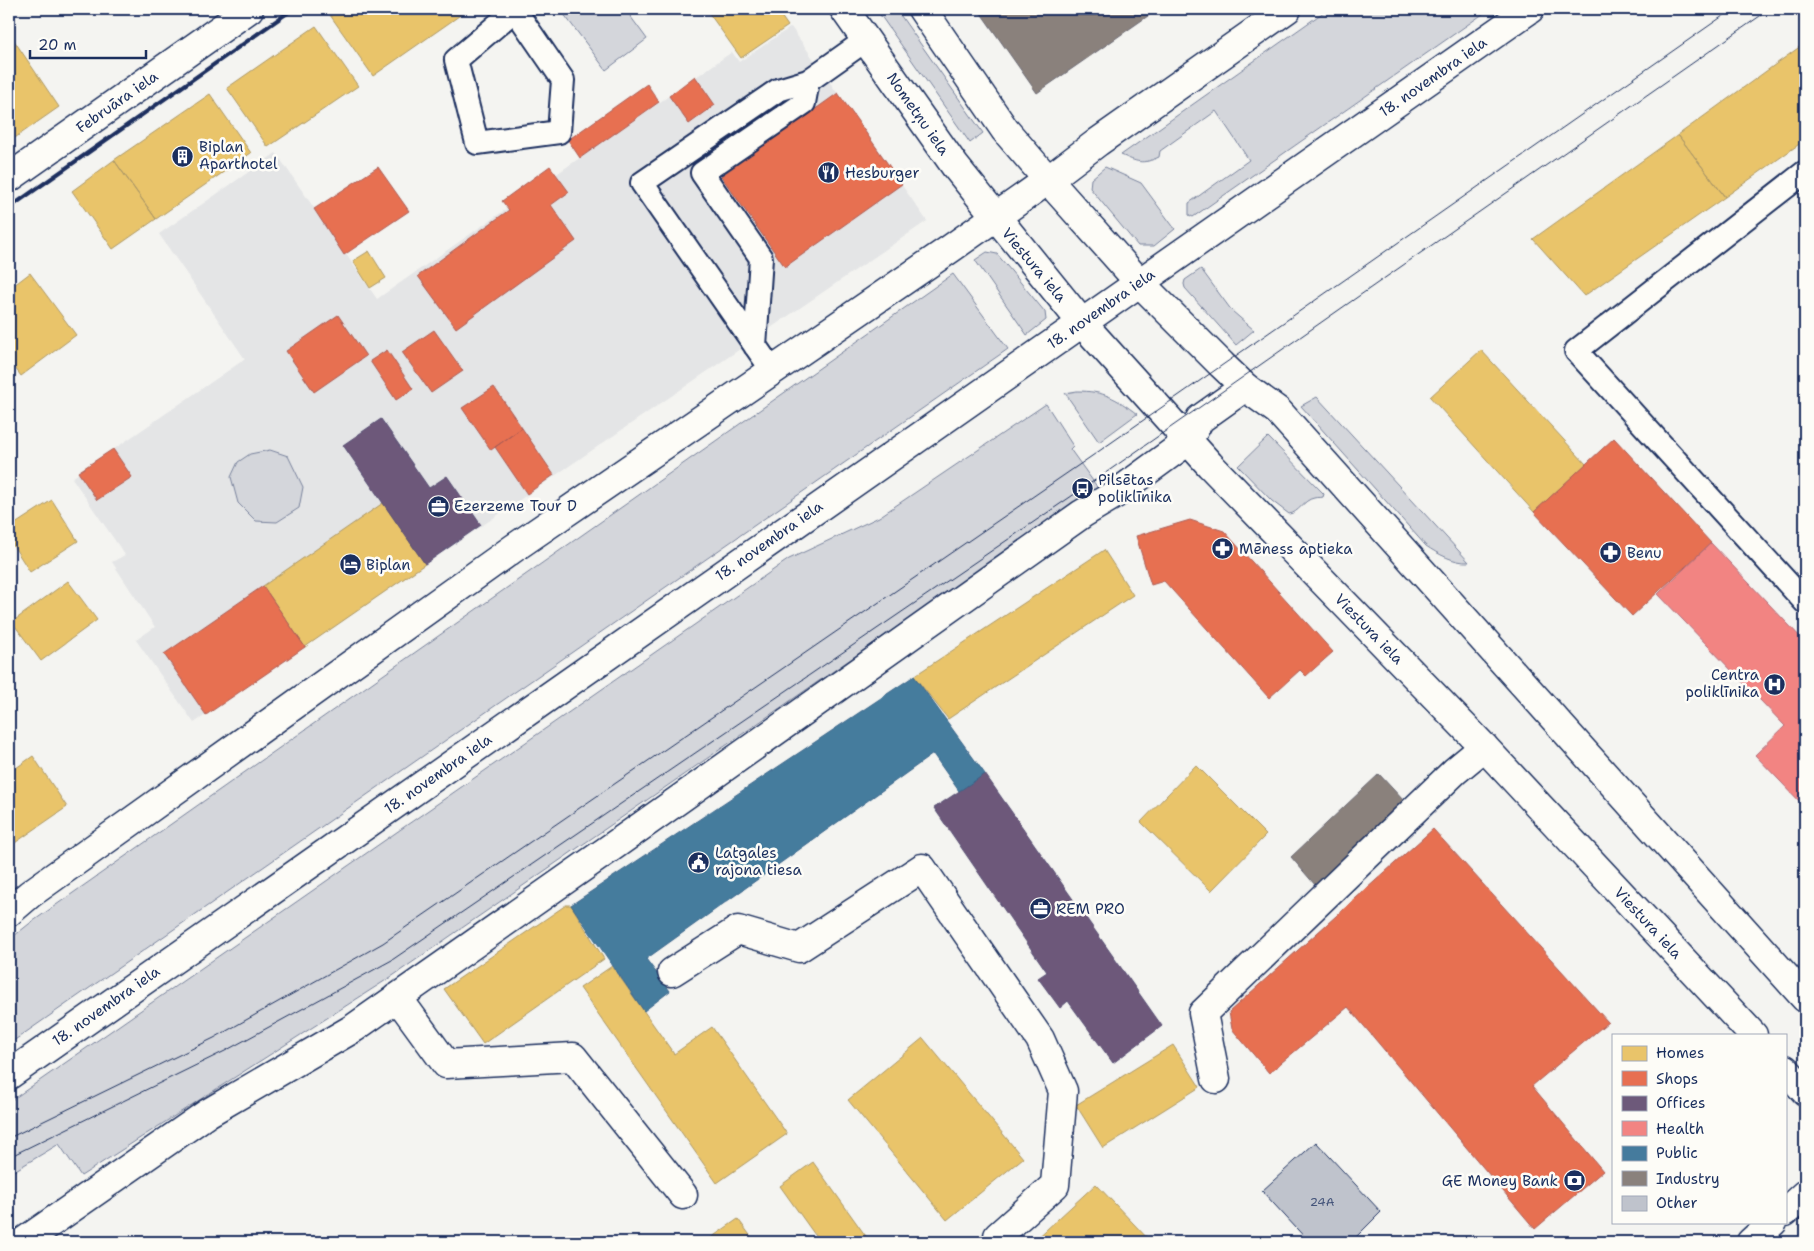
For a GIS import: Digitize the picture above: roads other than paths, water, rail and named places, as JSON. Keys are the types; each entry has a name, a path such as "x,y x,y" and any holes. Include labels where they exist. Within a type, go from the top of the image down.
{"street":[{"name":"Februāra iela","path":"9,178 249,9"},
{"name":"Nometņu iela","path":"844,9 955,166 994,217"},
{"path":"922,9 1006,130 1048,180 1140,282 1222,365 1278,412 1805,998"},
{"path":"9,912 30,894 506,554 950,249 1287,9"},
{"name":"18. novembra iela","path":"9,1075 1530,9"},
{"name":"Viestura iela","path":"994,217 1082,323 1188,441 1484,747 1752,1034"},
{"path":"23,1242 208,1113 354,1028 1082,514 1117,493 1188,441 1200,419 1245,386"},
{"path":"1216,1079 1203,1013 1455,771 1484,747"},
{"path":"672,972 738,930 798,948 922,868 1040,1039 1063,1090 1055,1185 998,1236 1003,1242"},
{"path":"396,998 446,1064 573,1057 683,1195"},
{"path":"1786,1070 1805,1091"},
{"path":"1786,1211 1805,1194"},
{"path":"1751,1242 1772,1224"}],"lane":[{"path":"515,9 563,80 559,132 477,143 456,60 515,9"},
{"path":"772,370 642,183 778,90 808,81 866,40"},
{"path":"754,346 762,258 702,173 804,102 808,81"},
{"path":"1805,172 1576,351 1805,602"}],"tram line":[{"path":"9,1138 214,1038 383,943 1092,456 1733,9"},
{"path":"9,1157 225,1051 392,960 1104,474 1770,9"}],"railway":[{"path":"9,208 293,9"}],"place":[{"name":"Biplan Aparthotel","path":"183,156"},
{"name":"Hesburger","path":"829,173"},
{"name":"Pilsētas poliklīnika","path":"1082,489"},
{"name":"Ezerzeme Tour D","path":"438,506"},
{"name":"Mēness aptieka","path":"1223,549"},
{"name":"Benu","path":"1611,553"},
{"name":"Biplan","path":"350,565"},
{"name":"Centra poliklīnika","path":"1775,684"},
{"name":"Latgales rajona tiesa","path":"699,862"},
{"name":"REM PRO","path":"1040,909"},
{"name":"GE Money Bank","path":"1574,1181"}]}
